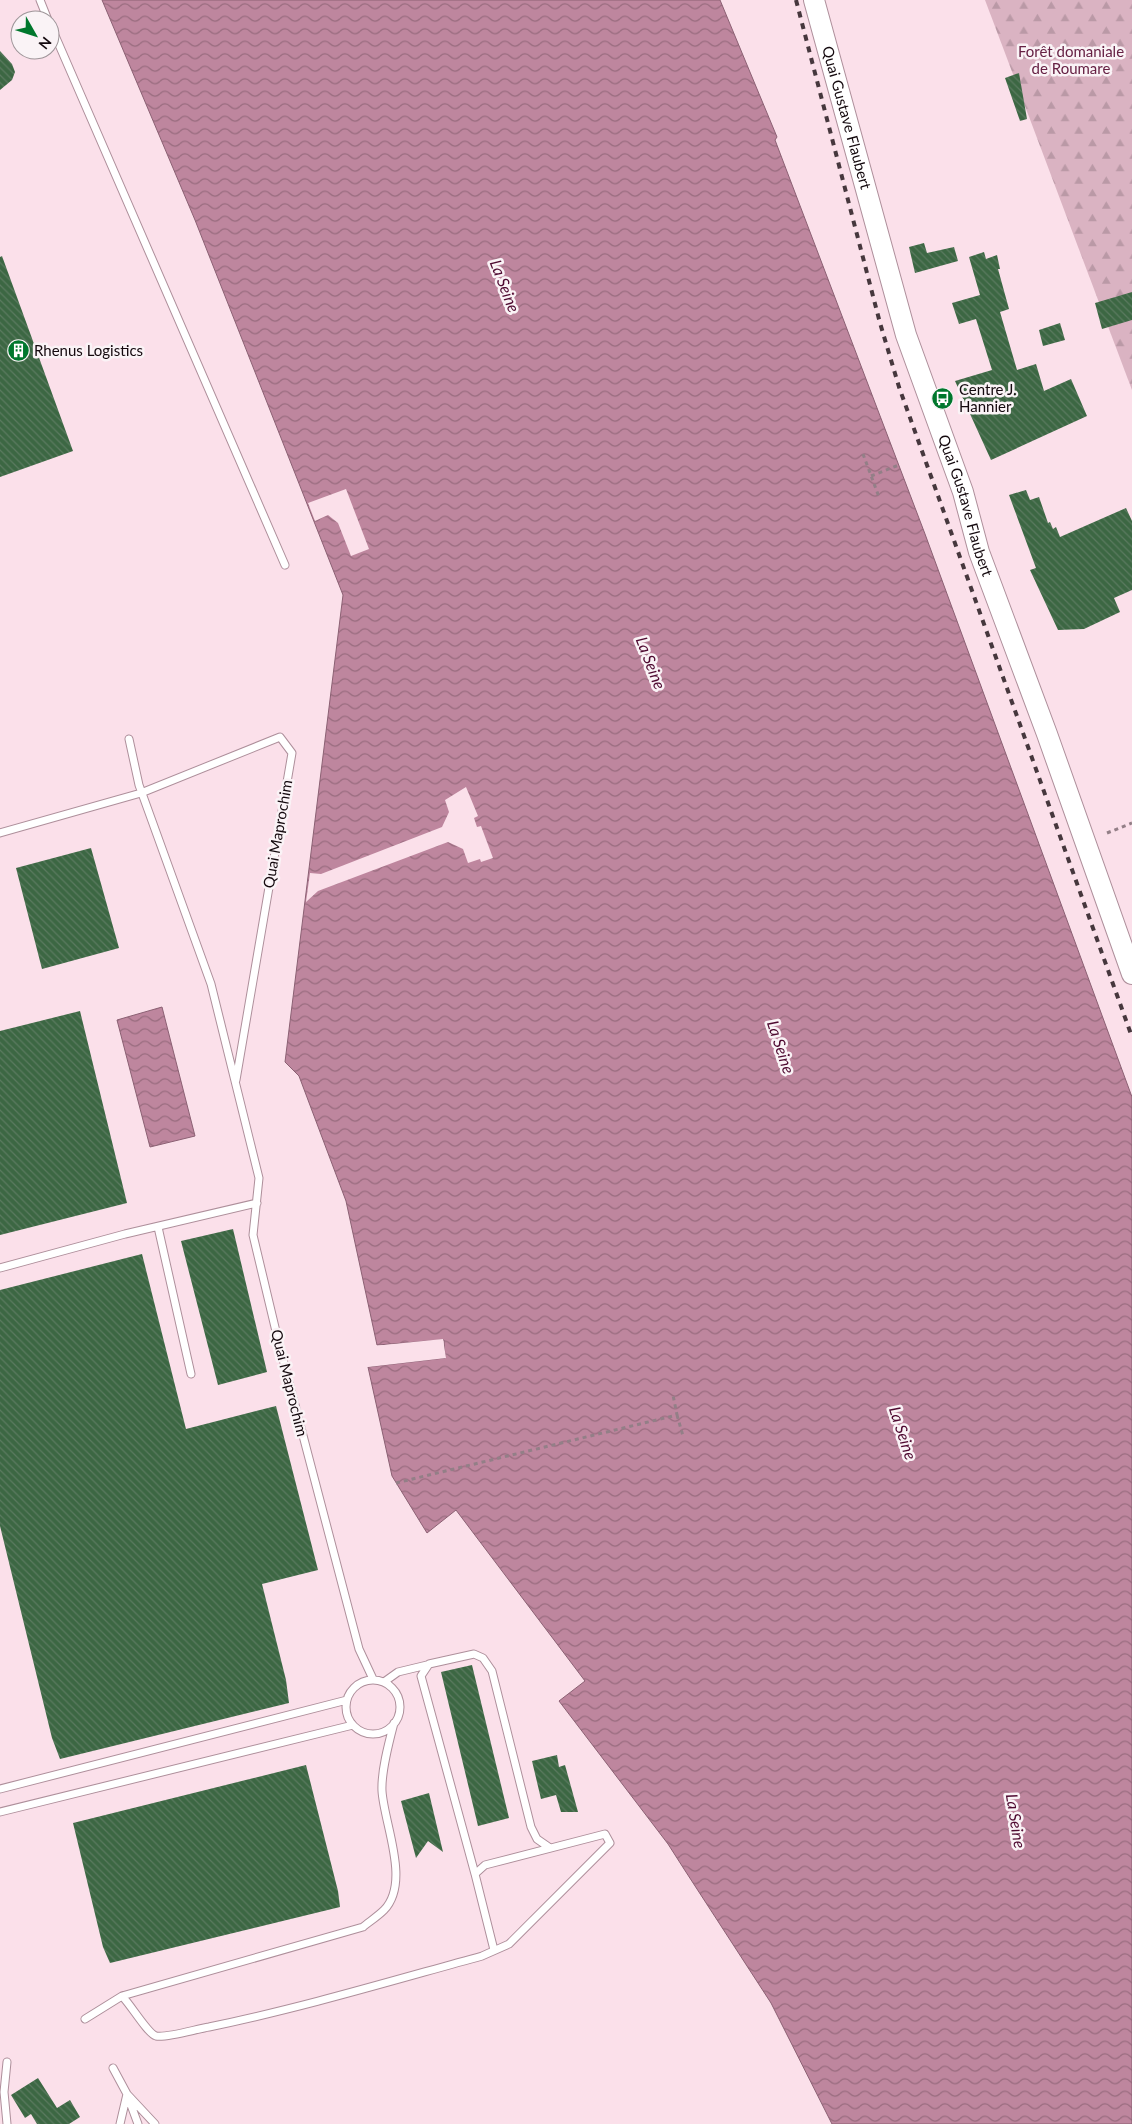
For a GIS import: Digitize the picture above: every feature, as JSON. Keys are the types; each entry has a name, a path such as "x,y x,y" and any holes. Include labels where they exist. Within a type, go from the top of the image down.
{"main road":[{"name":"Quai Gustave Flaubert","path":"814,0 906,335 963,492 979,552 1047,734 1132,974"}],"lane":[{"path":"60,47 285,565"},
{"name":"Quai Maprochim","path":"0,833 141,793 280,737 292,753 235,1082"},
{"name":"Quai Maprochim","path":"129,739 141,793 211,984 259,1178 253,1235 279,1344 359,1649 373,1680"},
{"path":"0,1268 158,1226 257,1203"},
{"path":"158,1226 191,1374"},
{"path":"384,1682 398,1672 429,1664 474,1654 483,1658 492,1671 531,1827 537,1839 550,1848"},
{"path":"429,1664 421,1676 494,1950"},
{"path":"85,2019 122,1996 363,1927 385,1909 396,1883 392,1843 382,1790 389,1742 400,1710 399,1701 396,1692 384,1682 373,1680 356,1685 347,1700 348,1718 353,1725 368,1733 377,1734 385,1731 394,1723"},
{"path":"0,1789 347,1700"},
{"path":"0,1812 353,1725"},
{"path":"122,1996 132,2006 146,2029 156,2036 169,2035 243,2020 482,1956 508,1944 610,1843 609,1837 606,1834 486,1865 475,1874"},
{"path":"7,2062 4,2092 7,2124"},
{"path":"113,2068 138,2124"},
{"path":"120,2124 126,2094"},
{"path":"126,2094 155,2124"}],"path":[{"path":"863,454 879,497"},
{"path":"871,476 899,465"},
{"path":"1107,833 1132,824"},
{"path":"673,1395 683,1436"},
{"path":"396,1483 678,1414"}],"green space":[{"name":"Forêt domaniale de Roumare","path":"985,0 1132,0 1132,390"}],"water":[{"name":"La Seine","path":"102,0 720,0 777,137 775,140 925,534 1132,1097 1132,2124 832,2124 771,2003 668,1844 559,1701 585,1681 456,1510 427,1533 392,1476 368,1367 445,1358 444,1340 377,1345 346,1201 299,1076 285,1062 343,595 195,220"},
{"path":"162,1007 195,1136 150,1147 117,1020"}],"pier":[{"path":"346,489 369,549 351,556 338,523 328,515 315,521 308,503"},
{"path":"466,787 478,816 474,818 477,827 481,826 493,858 481,862 480,859 468,863 463,849 448,842 318,891 306,902 310,873 321,874 442,827 449,812 445,800"},
{"path":"443,1339 446,1358 368,1367 367,1364 443,1356 441,1342 377,1348 374,1346"}],"building":[{"path":"0,51 12,64 15,72 12,80 0,90"},
{"path":"1019,73 1027,119 1020,121 1005,78"},
{"path":"924,243 927,253 954,247 958,261 915,273 909,247"},
{"path":"984,252 986,259 997,255 1000,269 998,269 1009,309 1000,312 1017,370 1036,364 1044,391 1071,379 1087,416 991,460 955,381 992,370 976,319 959,324 952,303 980,295 969,257"},
{"name":"Rhenus Logistics","path":"2,256 73,451 0,477 0,257"},
{"path":"1132,292 1132,320 1102,329 1095,303"},
{"path":"1060,323 1065,340 1043,346 1039,330"},
{"path":"1026,490 1030,500 1039,497 1048,523 1050,522 1053,529 1056,527 1060,537 1126,508 1132,521 1132,590 1114,598 1120,612 1084,629 1058,630 1030,570 1036,568 1009,495"},
{"path":"91,848 119,948 42,969 16,868"},
{"path":"80,1011 127,1203 0,1235 0,1031"},
{"path":"233,1229 267,1372 218,1385 181,1241"},
{"path":"142,1254 186,1429 276,1406 318,1570 262,1584 286,1680 289,1703 60,1759 52,1738 0,1526 0,1290"},
{"path":"472,1665 509,1818 478,1826 441,1672"},
{"path":"557,1755 559,1767 565,1765 578,1812 561,1812 556,1795 541,1799 532,1761"},
{"path":"306,1765 338,1891 340,1907 110,1963 103,1947 73,1823"},
{"path":"429,1793 443,1852 428,1841 416,1858 401,1801"},
{"path":"38,2078 57,2108 70,2100 80,2117 69,2124 37,2124 31,2114 25,2118 11,2095"}],"railway":[{"path":"796,0 880,323 899,387 1132,1037"}],"place":[{"name":"Rhenus Logistics","path":"18,351"},
{"name":"Centre J. Hannier","path":"943,399"}]}
